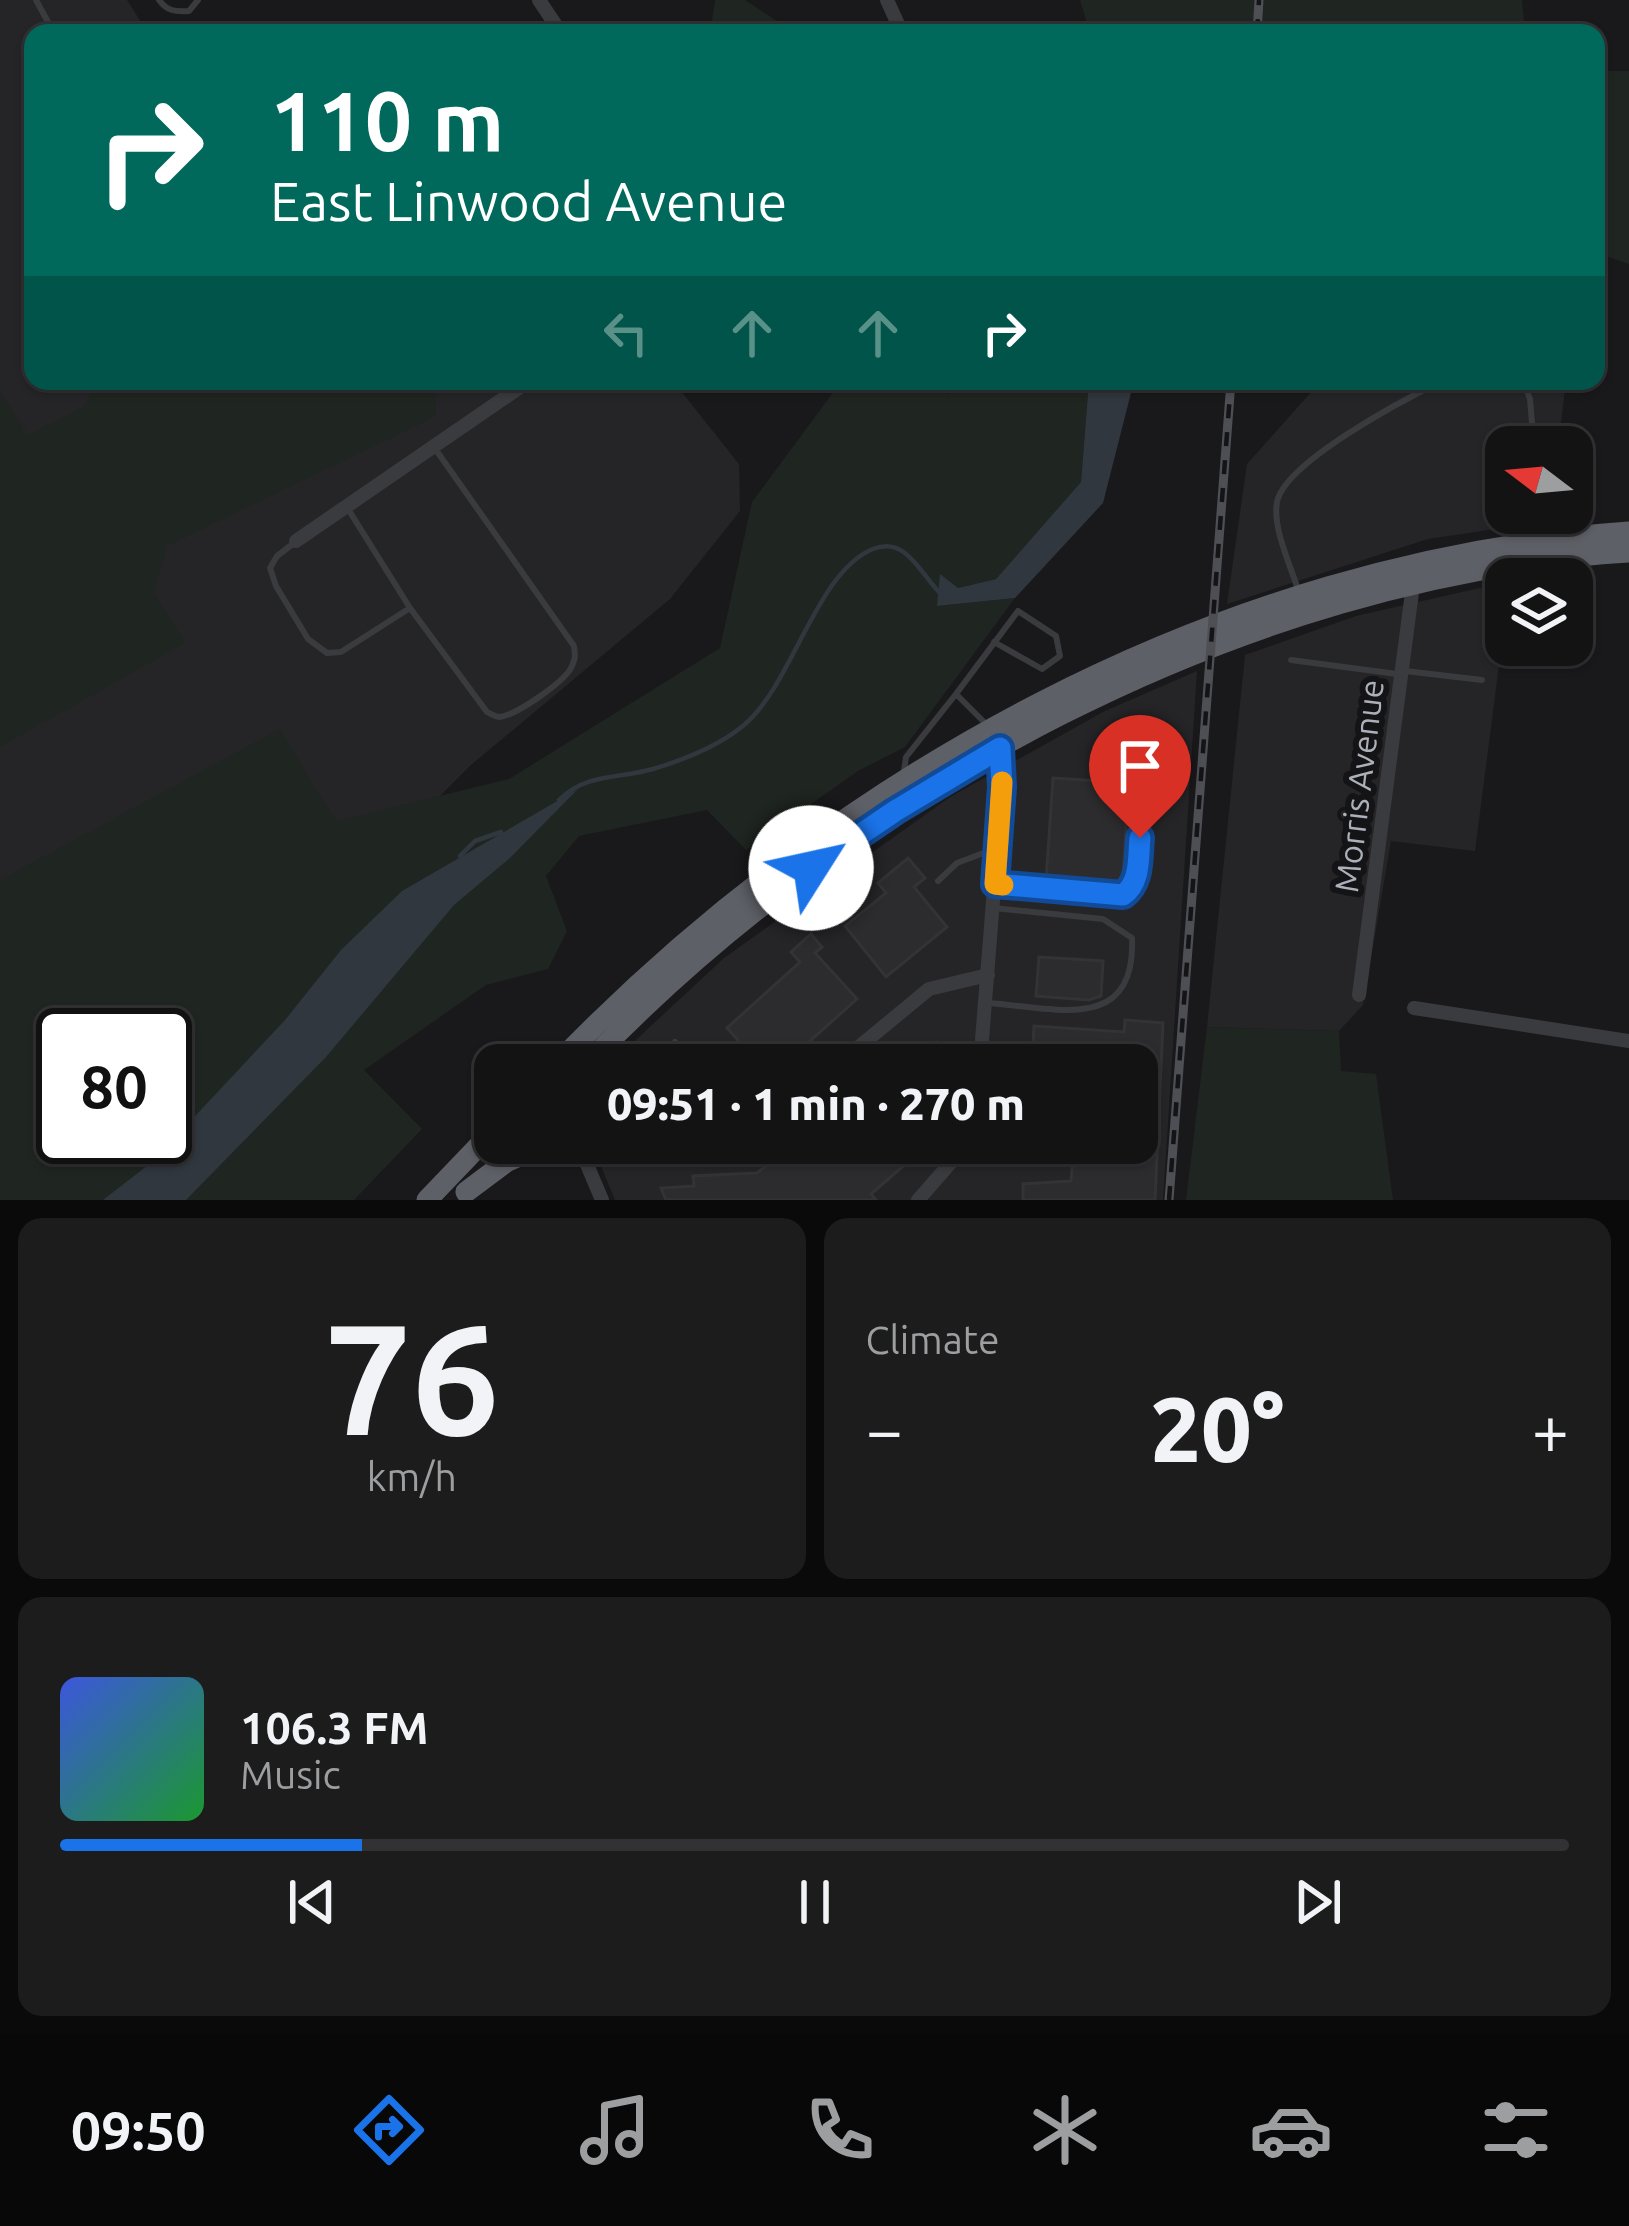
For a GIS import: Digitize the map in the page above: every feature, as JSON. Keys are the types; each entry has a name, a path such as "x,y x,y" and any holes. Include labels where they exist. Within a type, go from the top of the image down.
{"highway":[{"path":"607,1044 652,998 769,898 996,739 1112,670 1300,596 1399,567 1534,540 1629,532"},
{"path":"577,1044 646,976 733,902 903,781 1221,645 1308,614 1504,566 1629,552"},
{"path":"427,1200 474,1151"},
{"path":"463,1196 493,1164"},
{"path":"463,1196 503,1164"}],"street":[{"path":"296,541 516,390"},
{"name":"Morris Avenue","path":"1359,995 1413,585"},
{"path":"982,1044 998,848 996,739"},
{"path":"863,1044 929,989 988,975"},
{"path":"1414,1008 1629,1041"},
{"path":"581,1164 602,1200"},
{"path":"918,1200 950,1164"}],"lane":[{"path":"159,0 176,12 189,11 198,0"},
{"path":"1300,596 1277,518 1279,496 1294,475 1344,437 1424,390"},
{"path":"1526,390 1532,426"},
{"path":"347,508 410,608 487,712 496,717 507,715 554,686 570,672 574,646 434,447"},
{"path":"1534,534 1534,540"},
{"path":"296,541 277,556 271,568 276,586 319,649 341,652 410,608"},
{"path":"903,781 906,757 1018,611 1056,636 1060,656 1042,669 994,643"},
{"path":"1291,660 1482,680"},
{"path":"956,694 996,739"},
{"path":"995,884 1123,895 1137,878 1143,798"},
{"path":"938,880 957,863 998,848"},
{"path":"986,1003 1083,1010 1107,1005 1126,987 1133,961 1132,938 1103,919 993,908"}],"shaded area":[{"path":"0,0 127,0 142,24 24,24 24,390 680,390 739,464 740,511 670,599 471,765 371,865 192,1013 192,1008 36,1008 36,1064 0,1102"},
{"path":"715,0 745,0 781,24 711,24"},
{"path":"1080,0 1522,0 1524,24 1087,24"},
{"path":"1605,71 1629,71 1629,264 1605,256"},
{"path":"94,390 435,390 436,416 167,546 154,592 185,643 0,747 0,392 28,435 83,407"},
{"path":"834,390 946,390 948,394 952,390 1088,390 1081,482 996,579 958,588 940,575 938,606 1015,598 905,747 858,771 746,850 707,810 579,836 546,876 567,931 548,969 486,985 364,1070 422,1129 354,1200 0,1200 0,880 280,729 336,821 509,779 720,648 752,502"},
{"path":"1088,390 1132,390 1103,503 1015,598 937,606 940,574 958,588 996,579 1081,482"},
{"path":"1313,390 1565,390 1561,426 1485,426 1485,531 1428,539 1227,604 1247,464"},
{"path":"1485,587 1485,666 1499,666 1475,851 1391,841 1363,1005 1339,1031 1207,1027 1245,655 1356,616"},
{"path":"1197,671 1163,1200 615,1200 600,1164 1158,1164 1158,1044 632,1044 724,958 950,797 1105,711"},
{"path":"578,789 510,858 454,905 326,1057 186,1200 103,1200 149,1164 192,1164 192,1119 285,1020 341,950 402,891"},
{"path":"1207,1027 1339,1031 1341,1071 1376,1074 1393,1200 1186,1200"}],"building":[{"path":"1053,778 1129,783 1122,886 1046,881"},
{"path":"908,858 925,878 914,887 947,927 886,977 845,926 886,893 878,883"},
{"path":"811,934 822,947 815,953 857,999 807,1044 742,1044 727,1028 800,962 791,952"},
{"path":"1039,957 1103,961 1101,996 1089,1000 1036,996"},
{"path":"1125,1020 1163,1023 1158,1134 1158,1044 1033,1044 1034,1026 1124,1032"},
{"path":"768,1164 906,1164 871,1194 876,1200 666,1200 661,1188 694,1186 693,1176 757,1173"},
{"path":"1072,1164 1157,1164 1155,1200 1023,1200 1023,1184 1071,1181"}],"waterway":[{"path":"559,800 591,781 688,757 744,725 777,683 836,580 853,561 873,549 885,546 905,553 943,596"},
{"path":"460,856 475,841 501,832"}],"railway":[{"path":"1258,24 1259,0"},
{"path":"1169,1200 1230,390"}],"slow traffic":[{"path":"1002,782 995,884 1003,885"}],"route":[{"path":"811,868 938,783 1000,748 1003,768 995,884 1123,895 1137,878 1140,838"}]}
